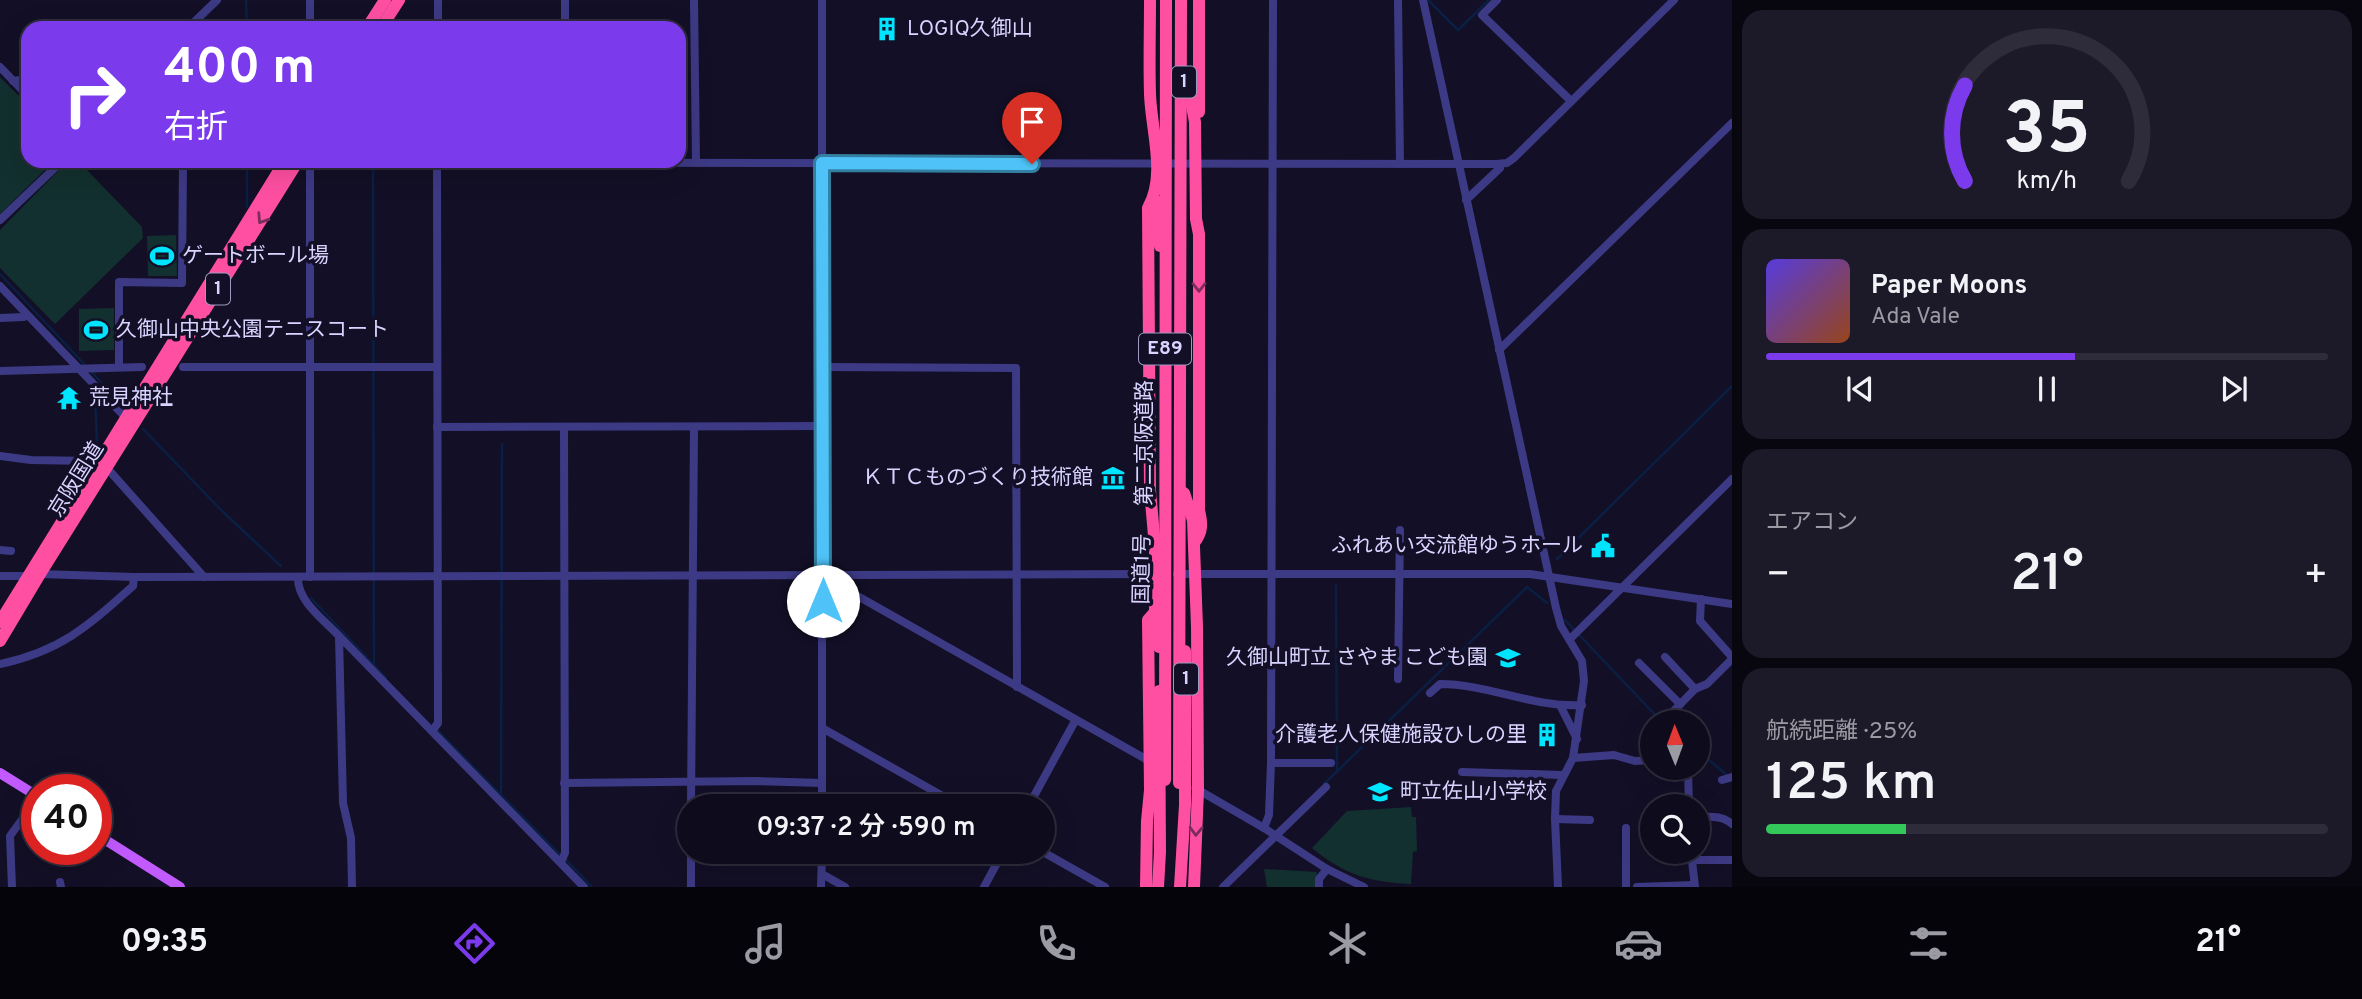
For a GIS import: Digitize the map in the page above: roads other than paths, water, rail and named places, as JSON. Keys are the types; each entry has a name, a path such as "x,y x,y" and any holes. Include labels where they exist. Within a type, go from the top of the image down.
{"highway":[{"path":"372,21 385,0"},
{"path":"385,21 398,0"},
{"path":"1150,0 1150,94 1159,164 1156,195 1159,220"},
{"name":"国道1号","path":"1160,0 1159,220 1163,503 1154,764 1160,887"},
{"name":"第二京阪道路","path":"1160,887 1165,780 1166,0"},
{"name":"国道1号","path":"1179,887 1186,783 1185,643 1189,575 1184,493 1185,234 1190,164 1184,96 1183,0"},
{"name":"第二京阪道路","path":"1179,887 1183,0"},
{"path":"1194,542 1201,534 1199,234 1190,164 1195,122 1199,111 1199,0"},
{"path":"1152,116 1157,108 1161,88"},
{"path":"1184,96 1191,101 1195,122"},
{"name":"京阪国道","path":"132,417 186,314 291,168"},
{"name":"京阪国道","path":"0,622 34,575 291,168"},
{"path":"1156,195 1148,208 1151,521 1159,574 1155,612 1159,646"},
{"path":"1185,234 1196,219"},
{"name":"京阪国道","path":"0,641 34,575 54,553 102,466"},
{"path":"1184,493 1193,520 1194,542 1189,575 1197,628 1198,790 1194,887"},
{"path":"1151,521 1163,503"},
{"path":"1146,887 1147,821 1154,764 1148,620 1155,612"},
{"path":"1185,643 1197,628"},
{"path":"1150,790 1153,824 1160,852"},
{"path":"1179,887 1195,871"}],"main road":[{"path":"0,773 21,787"},
{"path":"112,844 180,887"}],"street":[{"path":"195,21 217,0"},
{"path":"310,0 310,21"},
{"path":"438,0 438,21"},
{"path":"565,0 565,21"},
{"path":"694,0 696,163"},
{"path":"822,0 822,794"},
{"path":"1264,828 1269,815 1271,763 1273,0"},
{"path":"1398,0 1400,164"},
{"path":"1423,0 1549,578 1560,623 1583,666 1582,705 1573,758 1556,791 1558,887"},
{"path":"1497,0 1482,15 1570,100"},
{"path":"686,163 1507,163 1674,0"},
{"path":"0,67 21,89"},
{"path":"13,81 21,80"},
{"path":"1499,350 1732,122"},
{"path":"0,220 55,168"},
{"path":"119,367 119,282 182,283 183,168"},
{"path":"295,168 310,367 310,576"},
{"path":"432,731 438,723 437,168"},
{"path":"1466,200 1500,168"},
{"path":"0,286 132,417"},
{"path":"0,318 27,315"},
{"path":"0,371 142,367"},
{"path":"183,367 437,367"},
{"path":"822,367 1016,368 1017,687"},
{"path":"438,427 822,426"},
{"path":"561,862 565,853 564,427"},
{"path":"692,794 694,427"},
{"path":"0,456 31,460 90,461 102,466 204,577"},
{"path":"1570,639 1732,479"},
{"path":"1398,679 1400,530"},
{"path":"0,550 11,551"},
{"path":"54,553 58,569 68,575"},
{"path":"0,576 1530,574 1732,604"},
{"path":"823,576 1278,836 1327,869 1364,887"},
{"path":"0,664 51,649 81,629 133,586 134,577"},
{"path":"298,577 297,587 304,600 584,887"},
{"path":"1674,710 1695,689 1707,684 1732,658 1699,621 1701,599"},
{"path":"339,635 343,803 351,838 352,887"},
{"path":"1665,657 1695,689"},
{"path":"1639,663 1680,704"},
{"path":"1430,693 1440,684 1460,684 1560,705 1582,705"},
{"path":"1560,705 1577,738"},
{"path":"1035,794 1075,721"},
{"path":"822,728 939,794"},
{"path":"1573,758 1614,755 1640,761"},
{"path":"1271,763 1331,763"},
{"path":"1462,772 1563,775"},
{"path":"1723,780 1732,777"},
{"path":"564,783 822,783"},
{"path":"1223,887 1326,787"},
{"path":"1710,817 1718,817 1732,824"},
{"path":"1555,819 1590,820"},
{"path":"12,887 10,835 21,820"},
{"path":"1626,828 1626,887"},
{"path":"1710,858 1732,860"},
{"path":"1055,859 1105,887"},
{"path":"691,864 691,887"},
{"path":"821,864 821,887"},
{"path":"984,887 996,864"},
{"path":"1637,887 1695,886 1692,864"},
{"path":"1319,887 1319,879 1327,869"},
{"path":"821,874 845,887"}],"waterway":[{"path":"246,0 247,21"},
{"path":"1429,1 1458,30 1489,0"},
{"path":"247,168 247,207"},
{"path":"373,168 374,666"},
{"path":"0,274 85,365"},
{"path":"90,370 121,404"},
{"path":"1557,559 1732,386"},
{"path":"95,391 97,447"},
{"path":"143,429 223,512 281,566"},
{"path":"501,794 502,444"},
{"path":"1336,585 1337,771"},
{"path":"1324,784 1527,587 1547,603"},
{"path":"311,598 386,678"},
{"path":"1565,620 1651,710"},
{"path":"437,730 560,855"},
{"path":"1710,761 1727,775"},
{"path":"565,859 592,887"}],"place":[{"name":"LOGIQ久御山","path":"887,29"},
{"name":"ゲートボール場","path":"162,256"},
{"name":"久御山中央公園テニスコート","path":"96,330"},
{"name":"荒見神社","path":"69,398"},
{"name":"ＫＴＣものづくり技術館","path":"1113,478"},
{"name":"ふれあい交流館ゆうホール","path":"1603,546"},
{"name":"久御山町立 さやま こども園","path":"1508,658"},
{"name":"介護老人保健施設ひしの里","path":"1547,735"},
{"name":"町立佐山小学校","path":"1380,792"}]}
